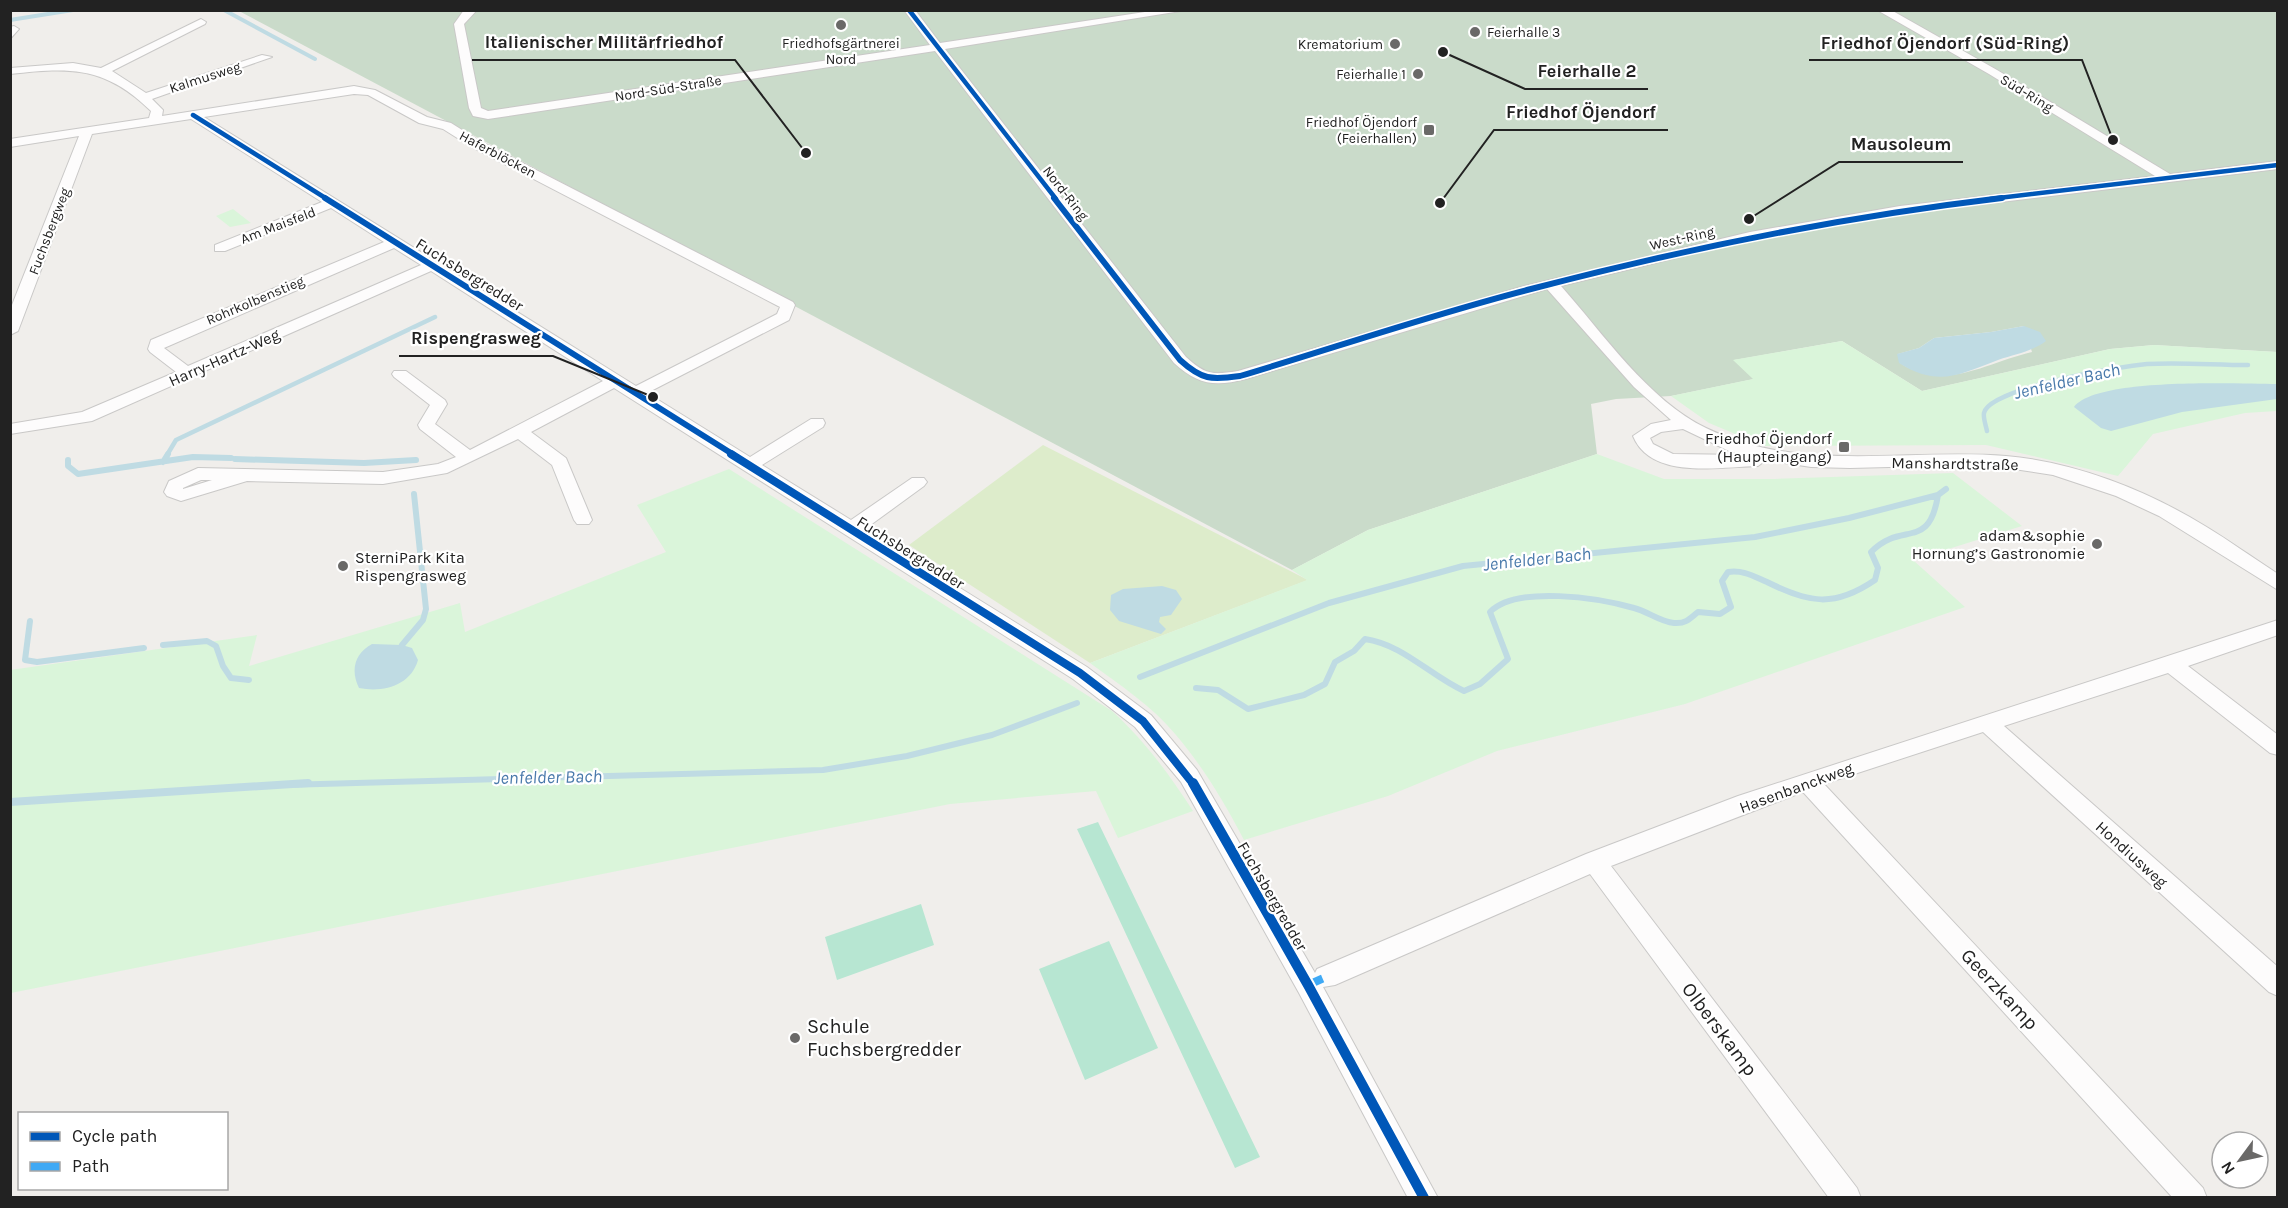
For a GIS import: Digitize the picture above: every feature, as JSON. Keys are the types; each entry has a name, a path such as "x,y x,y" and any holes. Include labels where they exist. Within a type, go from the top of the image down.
{"street":[{"name":"Nord-Süd-Straße","path":"472,10 463,16 459,24 475,108 483,115 1182,10"},
{"name":"Nord-Ring","path":"909,10 1180,360 1194,373 1213,380"},
{"name":"Süd-Ring","path":"1882,10 1993,72 2169,179"},
{"path":"104,71 201,22"},
{"name":"Kalmusweg","path":"145,97 266,57"},
{"path":"10,70 79,66 104,71 145,97 157,110 155,120"},
{"name":"Haferblöcken","path":"10,142 354,90 370,92 423,120 447,126 474,143 788,305 784,317 634,393"},
{"name":"Fuchsbergredder","path":"193,115 335,202 431,266 1080,673 1143,721 1189,776 1308,985 1424,1197"},
{"name":"Fuchsbergweg","path":"10,331 87,130"},
{"name":"West-Ring","path":"1213,380 1249,374 1422,319 1703,246 1900,210 2277,165"},
{"name":"Am Maisfeld","path":"220,248 335,202"},
{"name":"Rohrkolbenstieg","path":"187,374 156,348 157,343 395,242"},
{"name":"Harry-Hartz-Weg","path":"10,429 86,417 431,266"},
{"name":"Manshardtstraße","path":"1551,284 1660,402 1686,423 1739,448 1784,459"},
{"path":"399,374 439,404 426,425 469,458"},
{"path":"249,474 383,478 434,470 469,458 615,381"},
{"path":"748,466 817,423"},
{"name":"Manshardtstraße","path":"1686,423 1648,431 1641,436 1642,445 1652,454 1670,460 1784,459 1826,463 1989,461 2039,467 2107,487 2186,523 2277,584"},
{"path":"519,432 560,462 583,520"},
{"name":"Fuchsbergredder","path":"850,530 918,482"},
{"name":"Hasenbanckweg","path":"1326,977 1594,861 1807,781 2173,666 2277,627"},
{"path":"2173,666 2277,747"},
{"name":"Hondiusweg","path":"1987,723 2277,984"},
{"name":"Geerzkamp","path":"1807,781 2193,1197"},
{"name":"Olberskamp","path":"1594,861 1847,1197"}],"green space":[{"path":"239,11 2277,11 2277,352 2154,345 2110,349 1922,391 1842,341 1734,360 1754,379 1671,396 1616,399 1591,404 1597,454 1368,530 1292,570","holes":["2024,326 2032,352 1949,375 1933,375 1917,371 1900,363 1898,354 1919,348 1934,338"]},
{"path":"233,209 251,223 230,227 216,216"},
{"path":"1842,341 1922,391 2110,349 2154,345 2277,352 2277,411 2245,413 2153,434 2118,476 1986,445 1764,446 1709,423 1671,396 1753,379 1733,360"},
{"path":"1043,445 1308,580 1090,663 909,545"},
{"path":"1597,454 1664,479 1774,479 1953,473 2022,526 1913,560 1965,607 1685,704 1497,751 1388,796 1244,840 1213,786 1167,724 1146,705 1090,663 1307,580 1292,570 1368,530"},
{"path":"729,469 1112,711 1156,758 1193,811 1118,838 1096,791 950,804 11,993 10,670 257,635 249,666 460,603 465,632 666,552 637,505"},
{"path":"1098,822 1260,1157 1235,1168 1077,829"},
{"path":"921,904 934,945 837,980 825,937"},
{"path":"1109,941 1158,1048 1085,1080 1039,969"}],"water":[{"path":"2024,326 2040,332 2046,341 2029,350 1961,374 1938,377 1926,375 1899,363 1897,354 1919,348 1934,338"},
{"path":"2201,383 2277,384 2277,399 2182,412 2111,431 2101,428 2074,407 2088,397 2138,387"},
{"path":"1162,586 1176,590 1182,599 1171,615 1160,617 1159,622 1166,629 1161,634 1119,621 1110,610 1111,595 1123,589"},
{"path":"372,644 402,645 412,648 418,660 409,676 387,688 359,688 355,675 356,663 362,652"}],"waterway":[{"path":"10,20 73,10"},
{"path":"224,10 315,59"},
{"path":"167,455 176,440 435,317"},
{"name":"Jenfelder Bach","path":"1987,431 1984,413 1991,404 2008,395 2058,380 2147,364 2248,365"},
{"path":"163,461 168,454"},
{"path":"163,461 193,457 231,458"},
{"path":"235,459 364,463 416,460"},
{"path":"68,460 68,466 78,474 163,461"},
{"name":"Jenfelder Bach","path":"1938,495 1946,489"},
{"path":"402,645 423,620 426,609 414,494"},
{"name":"Jenfelder Bach","path":"1140,677 1329,603 1463,566 1755,537 1849,518 1938,495"},
{"path":"1196,688 1218,690 1248,709 1304,695 1325,684 1335,662 1354,651 1365,639 1392,647 1464,691 1480,684 1508,659 1490,612 1503,604 1538,596 1580,598 1619,604 1639,609 1659,619 1681,623 1698,612 1720,614 1731,607 1722,581 1728,572 1748,574 1809,598 1834,598 1847,595 1875,580 1878,568 1871,552 1893,538 1921,530 1928,523 1934,513 1938,495"},
{"path":"30,621 25,660 37,662 144,648"},
{"path":"163,645 207,641 216,646 223,666 231,678 249,680"},
{"name":"Jenfelder Bach","path":"284,785 823,770 907,756 992,735 1077,703"},
{"name":"Jenfelder Bach","path":"10,802 308,783"}],"marked path":[{"path":"1308,985 1326,977"}],"cycle path":[{"path":"909,10 1180,360 1194,373 1213,380 1240,376 1529,289 1750,236 1900,210 2278,165"},
{"path":"193,115 1080,673 1143,721 1189,776 1308,985 1424,1198"}],"place":[{"name":"Friedhofsgärtnerei Nord","path":"841,25"},
{"name":"Feierhalle 3","path":"1475,32"},
{"name":"Krematorium","path":"1395,44"},
{"name":"Feierhalle 2","path":"1443,52"},
{"name":"Feierhalle 1","path":"1418,74"},
{"name":"Friedhof Öjendorf (Feierhallen)","path":"1429,130"},
{"name":"Friedhof Öjendorf (Süd-Ring)","path":"2113,140"},
{"name":"Italienischer Militärfriedhof","path":"806,153"},
{"name":"Friedhof Öjendorf","path":"1440,203"},
{"name":"Mausoleum","path":"1749,219"},
{"name":"Rispengrasweg","path":"653,397"},
{"name":"Friedhof Öjendorf (Haupteingang)","path":"1844,447"},
{"name":"adam&sophie Hornung’s Gastronomie","path":"2097,544"},
{"name":"SterniPark Kita Rispengrasweg","path":"343,566"},
{"name":"Schule Fuchsbergredder","path":"795,1038"}]}
